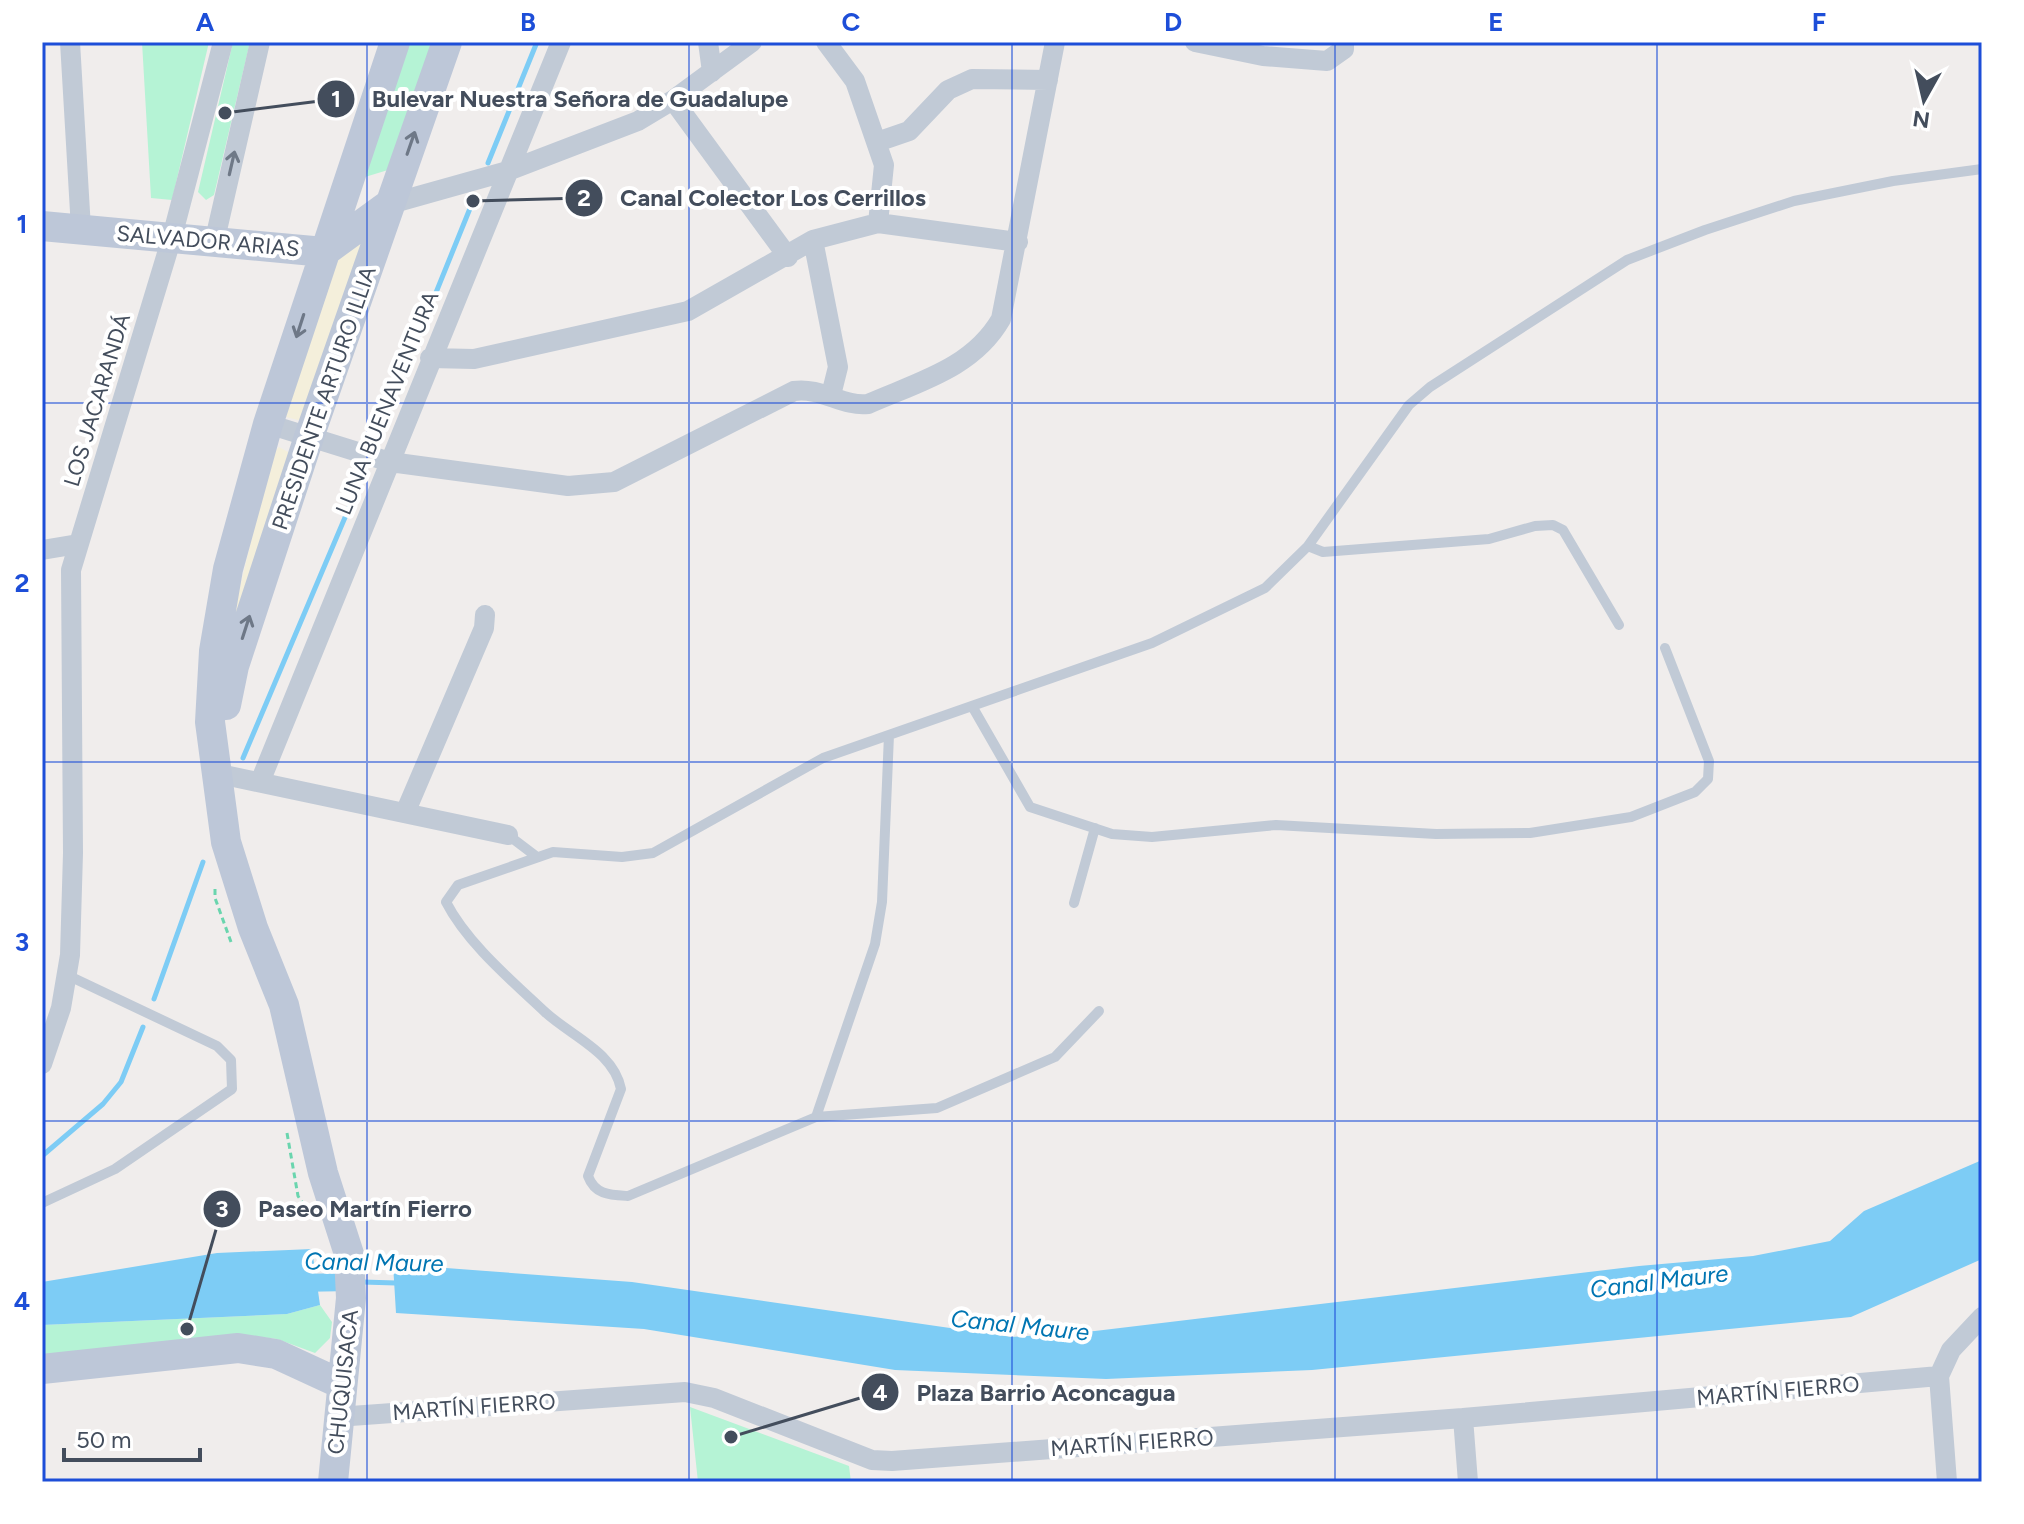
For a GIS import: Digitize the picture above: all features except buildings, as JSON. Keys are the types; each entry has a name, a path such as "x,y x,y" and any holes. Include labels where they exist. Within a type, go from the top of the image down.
{"street":[{"path":"70,42 81,229"},
{"name":"LOS JACARANDÁ","path":"42,1064 61,1008 67,975 73,853 70,581 78,544 172,237 223,42"},
{"path":"215,239 260,42"},
{"name":"PRESIDENTE ARTURO ILLIA","path":"352,1282 347,1242 323,1173 297,1049 233,866 214,765 210,722 218,625 228,569 268,424 395,42"},
{"name":"PRESIDENTE ARTURO ILLIA","path":"214,765 234,666 309,437 447,42"},
{"name":"LUNA BUENAVENTURA","path":"260,782 561,42"},
{"path":"708,42 712,72"},
{"name":"SALVADOR ARIAS","path":"42,226 215,239 324,252 395,190 508,171 638,121 673,100 752,42"},
{"path":"826,42 855,81 884,165 878,223"},
{"path":"268,424 390,462 568,486 614,482 794,391 808,389 856,405 868,404 970,358 991,338 1001,319 1055,42"},
{"path":"1195,42 1263,56 1327,61 1344,49 1344,42"},
{"path":"877,142 909,131 948,90 972,79 1048,80"},
{"path":"673,100 788,257"},
{"path":"349,175 358,186 370,190 395,190"},
{"path":"430,358 474,359 688,311 788,257 813,240 878,223 1018,242"},
{"path":"813,240 838,367 831,395"},
{"path":"42,550 78,544"},
{"path":"405,813 484,628 485,615"},
{"path":"214,765 260,782 508,835"},
{"name":"CHUQUISACA","path":"333,1482 352,1282"},
{"path":"1947,1482 1939,1376 1951,1350 1982,1317"},
{"path":"42,1369 238,1348 276,1354 341,1384"},
{"name":"MARTÍN FIERRO","path":"337,1417 685,1392 714,1398 872,1460 1463,1418 1939,1376"},
{"path":"1463,1418 1468,1482"},
{"path":"872,1460 875,1482"}],"lane":[{"path":"1099,1011 1055,1057 937,1108 816,1117 628,1196 603,1194 592,1187 588,1176 621,1089 619,1074 606,1058 546,1013 456,922 446,902 458,885 553,852 622,857 653,853 823,758 1152,643 1265,588 1308,546 1409,405 1430,387 1627,260 1794,201 1893,181 1982,169"},
{"path":"1308,546 1323,552 1489,539 1535,526 1553,525 1563,530 1619,625"},
{"path":"972,706 1030,807 1112,834 1152,837 1276,825 1436,834 1530,833 1631,817 1695,792 1708,779 1709,761 1665,648"},
{"path":"816,1117 875,944 882,902 889,735"},
{"path":"1074,903 1095,828"},
{"path":"508,835 537,857"},
{"path":"42,1203 115,1169 232,1089 231,1060 217,1046 67,975"}],"green space":[{"path":"142,42 209,42 172,200 151,198"},
{"path":"233,42 250,42 214,195 206,200 198,192"},
{"path":"407,42 435,42 388,170 365,177"},
{"path":"320,1305 332,1322 330,1338 315,1353 277,1339 236,1334 42,1356 42,1325 287,1314"},
{"path":"690,1407 849,1466 851,1482 698,1482"}],"sand":[{"path":"366,236 302,421 286,417 333,253"},
{"path":"279,447 290,453 237,617 233,616 272,454"}],"water":[{"path":"1982,1160 1982,1259 1851,1317 1312,1370 1106,1379 895,1370 644,1329 396,1313 393,1264 632,1282 1012,1337 1095,1331 1639,1266 1753,1256 1830,1241 1864,1211"},
{"path":"312,1249 320,1305 287,1314 42,1325 42,1282 217,1253"}],"waterway":[{"path":"488,163 537,42"},
{"path":"374,446 473,201"},
{"path":"243,758 363,475"},
{"path":"154,999 203,862"},
{"path":"42,1156 103,1104 121,1082 143,1027"},
{"name":"Canal Maure","path":"295,1283 352,1282"},
{"name":"Canal Maure","path":"362,1282 396,1283"}],"place":[{"name":"Bulevar Nuestra Señora de Guadalupe","path":"225,113"},
{"name":"Canal Colector Los Cerrillos","path":"473,201"},
{"name":"Paseo Martín Fierro","path":"187,1329"},
{"name":"Plaza Barrio Aconcagua","path":"731,1437"}]}
